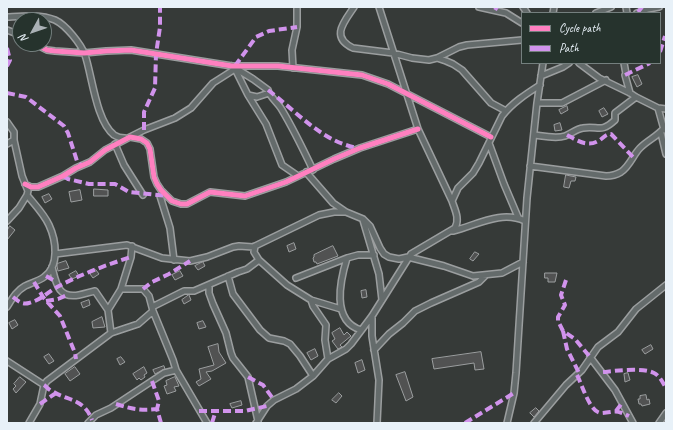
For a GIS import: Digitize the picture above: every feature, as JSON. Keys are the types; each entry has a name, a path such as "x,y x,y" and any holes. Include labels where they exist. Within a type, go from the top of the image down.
{"street":[{"path":"293,68 292,50 297,27 297,7"},
{"path":"354,7 342,25 340,35 345,43 353,48 393,53 412,58 429,60 468,45 521,40"},
{"path":"257,422 267,406 274,400 296,389 313,376 328,359 346,349 372,316 408,257 415,251 450,232 455,228 458,222 452,201 418,129 379,7"},
{"path":"479,7 506,13 521,21"},
{"path":"598,12 611,7"},
{"path":"639,12 659,7"},
{"path":"7,16 36,16 55,20 68,30 84,53 95,96 103,117 114,135 141,139 147,143 150,149 153,171 157,184 172,201 181,204 189,203 210,192 245,196 273,187 360,148 418,129"},
{"path":"52,51 84,53 131,50 234,68 260,65 362,75 388,84 491,137"},
{"path":"437,58 453,64 462,70 491,103 506,111"},
{"path":"507,423 514,393 525,221 537,102 544,64"},
{"path":"580,64 599,78 606,80 658,108 666,109"},
{"path":"624,64 625,75 630,93"},
{"path":"541,76 559,66"},
{"path":"234,68 261,84 268,90 289,121 313,170"},
{"path":"234,68 248,95 266,124 277,148 282,165 298,176"},
{"path":"25,184 31,187 38,187 63,176 90,162 115,144 144,130 175,118 191,108 213,83 234,68"},
{"path":"537,102 562,103 606,80"},
{"path":"452,201 458,188 473,173 490,143 496,125 506,111 540,85"},
{"path":"248,95 257,97 269,93"},
{"path":"534,135 562,137 584,128 603,128 615,120 615,113 636,97"},
{"path":"658,108 664,130 666,154"},
{"path":"7,122 14,132 14,140 28,195 49,225 54,240 55,254 52,267 46,276 18,291 7,307"},
{"path":"530,166 599,176 612,175 619,173 625,168 640,148 664,130"},
{"path":"7,144 14,140"},
{"path":"490,143 504,184 518,217"},
{"path":"115,144 124,165 144,195"},
{"path":"306,172 327,197 346,212 363,219 373,231 384,254 392,258 408,257 444,266 473,276 504,272 523,262"},
{"path":"7,221 28,195"},
{"path":"160,196 170,228 174,260"},
{"path":"55,254 127,245 158,257 174,260 195,260 233,247 255,246 319,215 334,212 346,212"},
{"path":"450,232 498,217 512,216 518,217 525,221"},
{"path":"363,219 379,274 382,300"},
{"path":"108,310 121,289 131,257 132,246"},
{"path":"255,246 254,252 259,260 283,282 311,300 341,309"},
{"path":"296,278 347,258 358,255 374,255"},
{"path":"347,258 340,302 341,309 344,317 349,323 361,330"},
{"path":"29,423 40,404 44,385 47,380 111,333 138,324 152,309 184,291 194,291 209,285 247,269 259,260"},
{"path":"52,267 57,286 67,295 77,296 95,292 108,310 111,333"},
{"path":"374,350 389,334 415,311 479,282 486,275"},
{"path":"228,276 234,294 260,330 269,338 284,341 290,344 313,376"},
{"path":"209,285 209,293 226,333 233,358 248,378 257,422"},
{"path":"534,423 566,384 582,370 590,357 603,343 618,332 636,309 666,287"},
{"path":"121,289 143,288 149,296 152,309 174,360 176,370 207,423"},
{"path":"311,300 313,306 326,326 328,359"},
{"path":"372,316 372,336 378,380 377,423"},
{"path":"590,357 615,390 633,423"},
{"path":"7,361 44,385"},
{"path":"88,423 96,415 111,408 164,373 176,370"},
{"path":"659,423 666,413"}],"building":[{"path":"638,75 642,84 637,87 632,77"},
{"path":"567,106 568,110 561,114 559,110"},
{"path":"604,108 608,114 602,117 599,111"},
{"path":"560,123 562,130 555,131 554,125"},
{"path":"566,175 576,177 575,181 571,181 569,188 564,187"},
{"path":"94,189 108,190 108,196 94,196"},
{"path":"80,190 82,200 71,202 69,192"},
{"path":"49,194 52,199 45,203 42,197"},
{"path":"10,226 15,230 7,240 7,231"},
{"path":"294,243 296,249 289,252 287,246"},
{"path":"333,246 338,256 317,264 314,262 314,255"},
{"path":"475,252 479,254 473,261 470,259"},
{"path":"66,261 69,268 58,271 57,264"},
{"path":"203,262 205,266 198,270 195,266"},
{"path":"96,270 99,274 93,278 90,274"},
{"path":"76,271 79,276 72,279 69,275"},
{"path":"180,271 183,276 175,280 172,275"},
{"path":"545,273 557,273 555,282 548,282 548,278 545,278"},
{"path":"366,290 367,297 362,298 361,291"},
{"path":"189,295 191,300 184,304 182,300"},
{"path":"89,300 90,305 83,308 81,303"},
{"path":"102,317 105,327 93,328 92,322"},
{"path":"15,320 18,325 12,329 9,323"},
{"path":"203,321 206,327 199,329 197,323"},
{"path":"340,328 344,335 347,332 351,336 340,345 342,347 338,349 332,341 335,339 332,333"},
{"path":"218,344 219,352 226,363 212,371 206,372 211,379 199,386 196,382 201,379 199,369 214,365 208,347"},
{"path":"651,345 653,349 645,354 642,350"},
{"path":"315,349 318,356 311,360 307,353"},
{"path":"481,352 484,369 475,370 474,363 434,369 432,359"},
{"path":"49,354 54,361 49,364 44,357"},
{"path":"121,357 125,362 120,365 117,359"},
{"path":"362,360 365,370 358,373 355,363"},
{"path":"164,366 165,369 155,374 153,370"},
{"path":"75,367 80,374 70,381 65,374"},
{"path":"144,367 147,373 144,375 145,377 141,380 139,378 137,380 133,374"},
{"path":"405,372 413,397 406,401 396,375"},
{"path":"628,373 630,380 625,382 624,374"},
{"path":"20,377 26,382 16,393 13,389 16,386 14,384"},
{"path":"175,377 179,386 174,387 176,391 167,394 164,386 167,385 166,381"},
{"path":"339,393 342,396 336,403 332,400"},
{"path":"646,395 650,404 642,406 639,404 638,399 640,399 640,396"},
{"path":"241,401 242,405 232,408 230,404"},
{"path":"536,408 539,411 534,417 530,413"}],"marked path":[{"path":"144,130 144,112 155,88 156,54 160,27 160,7"},
{"path":"638,12 642,7"},
{"path":"235,66 256,37 269,31 297,27"},
{"path":"661,49 665,36"},
{"path":"7,48 10,60 7,66"},
{"path":"625,75 648,64"},
{"path":"268,90 321,133 345,145 358,148"},
{"path":"7,93 26,97 64,126 68,133 77,161 82,166"},
{"path":"567,135 587,144 596,142 606,135 611,134 633,157"},
{"path":"63,176 68,179 89,184 115,184 129,192 167,196"},
{"path":"13,297 22,303 33,302 55,288 76,278 131,257"},
{"path":"143,289 152,282 169,274 190,261"},
{"path":"46,276 55,281"},
{"path":"566,280 561,295 565,305 558,317 558,321 563,331 575,339 590,357"},
{"path":"34,282 43,297 60,316 76,359"},
{"path":"46,301 58,299 67,295"},
{"path":"563,331 567,349 579,373"},
{"path":"603,372 628,370 649,371 658,376 666,388"},
{"path":"577,375 587,398 594,409 602,413 620,412 629,416"},
{"path":"248,377 263,385 274,400"},
{"path":"152,381 159,401 157,409 161,423"},
{"path":"44,385 50,390 80,404 89,413 92,420"},
{"path":"40,404 56,393"},
{"path":"465,423 514,393"},
{"path":"616,411 622,403"},
{"path":"116,404 136,409 157,409"},
{"path":"199,411 245,411 267,406"},
{"path":"212,423 216,410"}],"cycle path":[{"path":"52,51 84,53 131,50 232,66 278,66 362,75 388,84 491,137"},
{"path":"25,184 31,187 38,187 63,176 90,162 105,150 130,137 141,139 147,143 150,149 154,177 157,184 172,201 187,204 210,192 245,196 286,182 360,148 418,129"}]}
